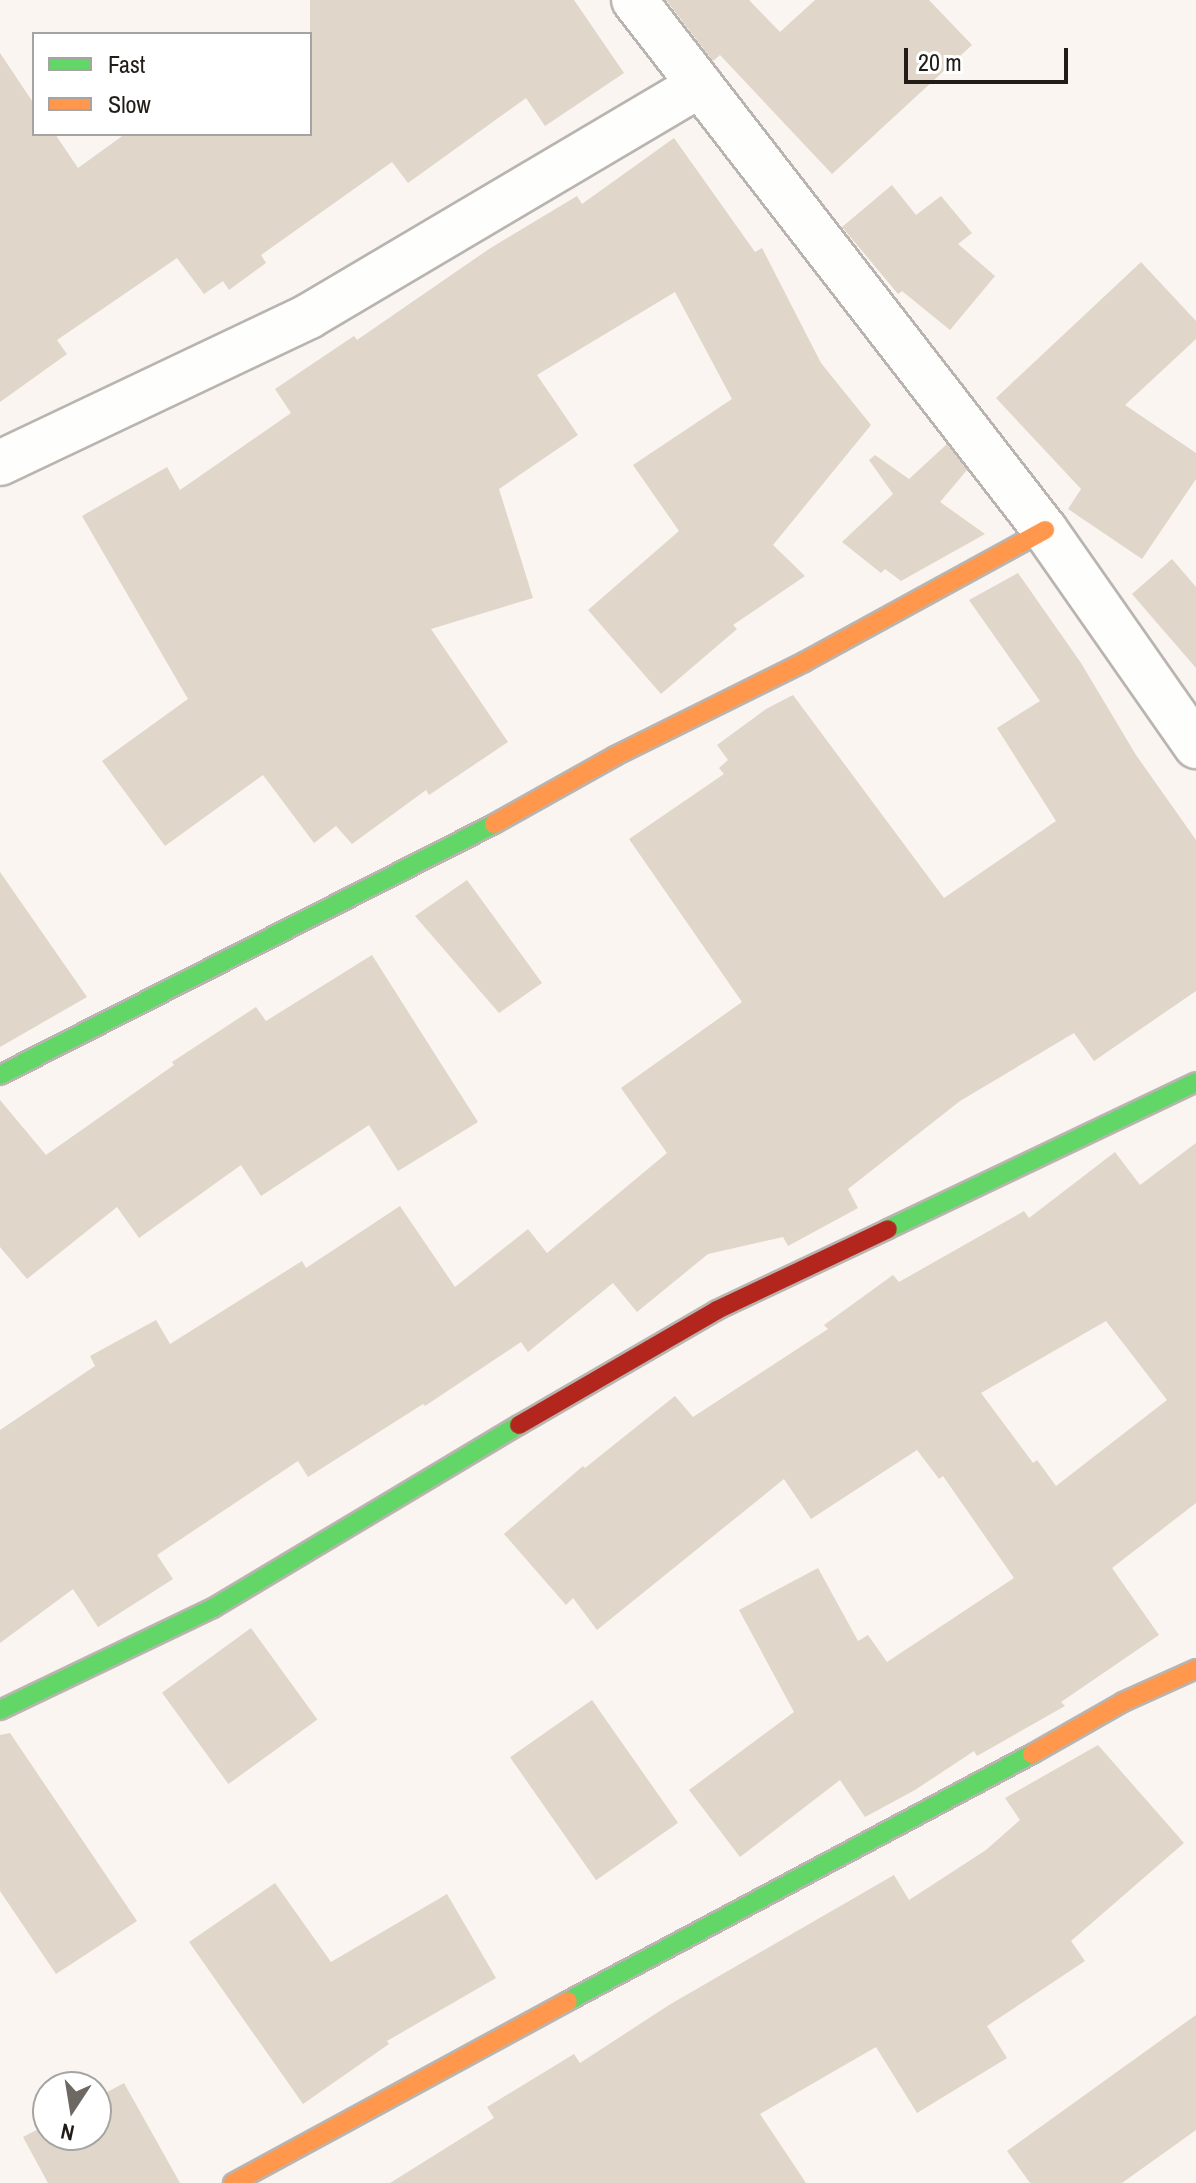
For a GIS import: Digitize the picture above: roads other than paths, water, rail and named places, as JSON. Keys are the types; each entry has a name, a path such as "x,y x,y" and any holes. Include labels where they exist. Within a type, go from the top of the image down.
{"street":[{"path":"634,0 1045,530 1196,746"},
{"path":"0,463 309,316 700,85"},
{"path":"0,1075 156,993 465,840 615,756 804,662 1045,530"},
{"path":"0,1710 213,1608 421,1482 717,1310 1196,1082"},
{"path":"233,2183 611,1977 947,1802 1123,1702 1196,1669"}]}
